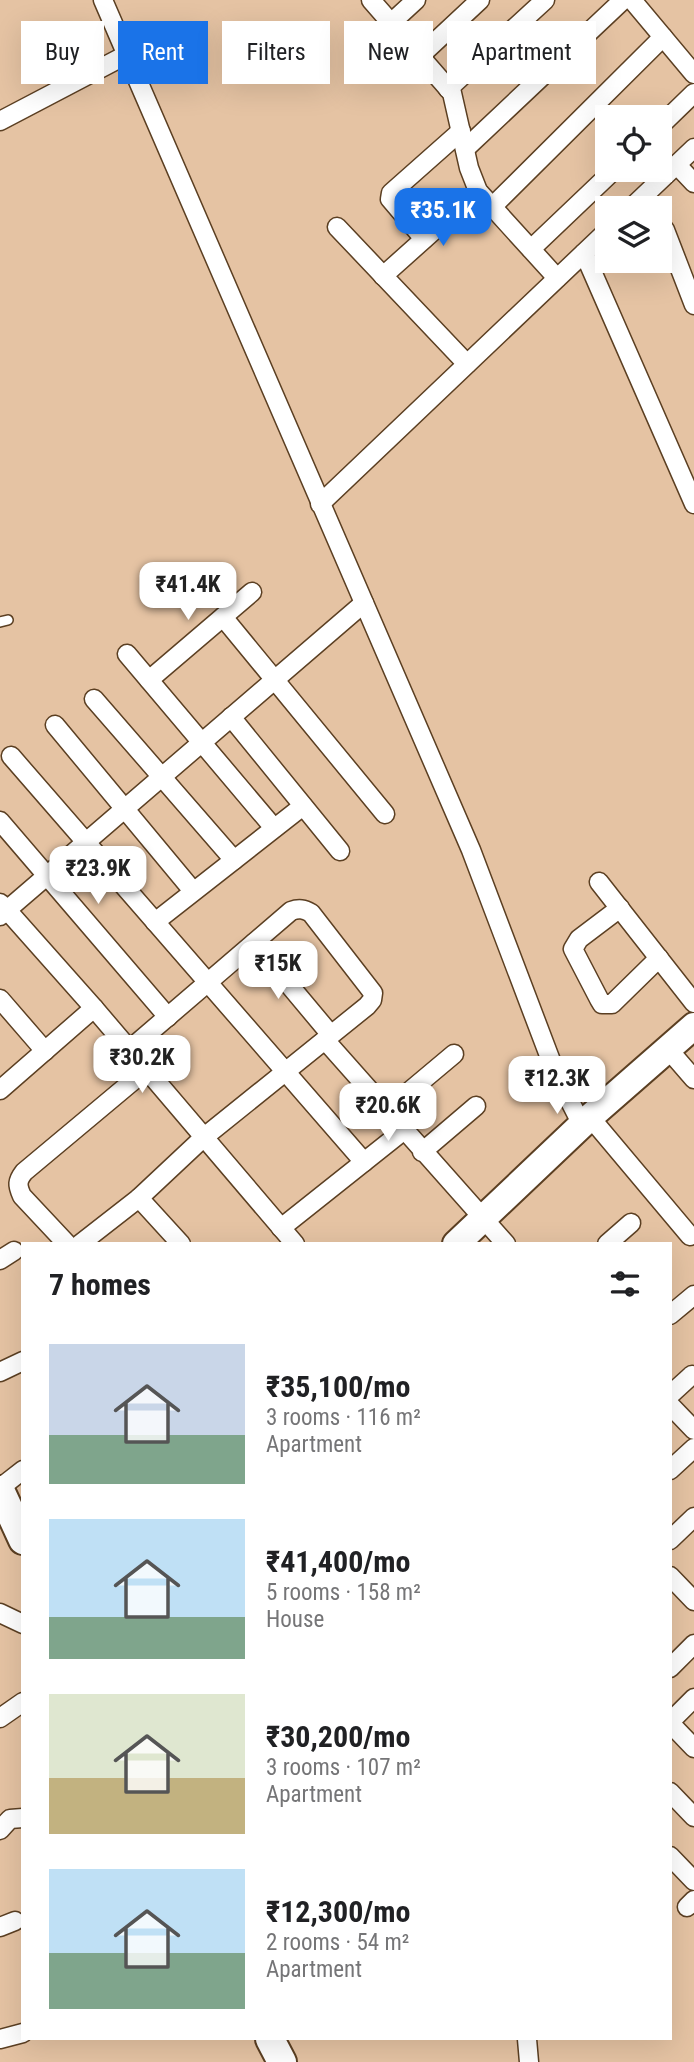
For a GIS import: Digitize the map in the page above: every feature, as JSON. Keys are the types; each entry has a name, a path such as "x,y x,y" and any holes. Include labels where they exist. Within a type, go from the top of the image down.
{"main road":[{"path":"0,1489 21,1536"},
{"path":"271,2040 282,2062"}],"street":[{"path":"103,0 118,36"},
{"path":"371,0 389,21"},
{"path":"393,21 416,0"},
{"path":"433,43 481,0"},
{"path":"448,89 545,0"},
{"path":"465,149 623,0"},
{"path":"632,0 694,74"},
{"path":"492,206 663,37"},
{"path":"0,121 118,59"},
{"path":"433,72 456,103 472,182 557,278"},
{"path":"139,84 471,850 556,1074 586,1121 690,1236"},
{"path":"672,114 694,93"},
{"path":"424,239 390,199 391,193 461,131"},
{"path":"644,196 694,148"},
{"path":"677,165 694,183"},
{"path":"531,249 601,182"},
{"path":"383,276 478,191"},
{"path":"337,227 467,364"},
{"path":"320,503 595,242"},
{"path":"672,248 694,305"},
{"path":"584,253 686,468 694,504"},
{"path":"149,680 252,592"},
{"path":"293,1242 94,1007 2,909 86,843 364,603"},
{"path":"223,617 385,814"},
{"path":"127,654 274,828"},
{"path":"94,699 233,860"},
{"path":"230,717 340,851"},
{"path":"55,725 193,891"},
{"path":"11,756 364,1162"},
{"path":"155,922 303,806"},
{"path":"0,821 168,1017"},
{"path":"599,882 694,1003"},
{"path":"620,908 579,939 573,949 599,999 607,1006 612,1004 659,958"},
{"path":"83,1242 139,1198 203,1138 284,1070 367,1006 373,993 311,914 304,909 291,911 129,1050"},
{"path":"254,943 386,1111 504,1242"},
{"path":"0,999 45,1051"},
{"path":"0,1090 94,1007"},
{"path":"458,1242 586,1121 694,1026"},
{"path":"668,1049 694,1079"},
{"path":"386,1111 454,1054"},
{"path":"65,1242 22,1196 17,1186 19,1179 146,1070"},
{"path":"422,1152 476,1106"},
{"path":"281,1228 403,1131"},
{"path":"139,1198 179,1242"},
{"path":"609,1242 631,1223"},
{"path":"672,1313 694,1295"},
{"path":"0,1372 21,1362"},
{"path":"672,1393 692,1375"},
{"path":"672,1407 694,1430"},
{"path":"672,1468 694,1448"},
{"path":"0,1489 21,1472"},
{"path":"672,1538 694,1517"},
{"path":"0,1613 21,1623"},
{"path":"672,1666 694,1644"},
{"path":"672,1719 694,1698"},
{"path":"2,1715 21,1703"},
{"path":"672,1721 694,1748"},
{"path":"672,1795 694,1817"},
{"path":"0,1830 10,1819 21,1818"},
{"path":"672,1858 694,1881"},
{"path":"0,2039 21,2034"},
{"path":"527,2040 529,2062"}]}
